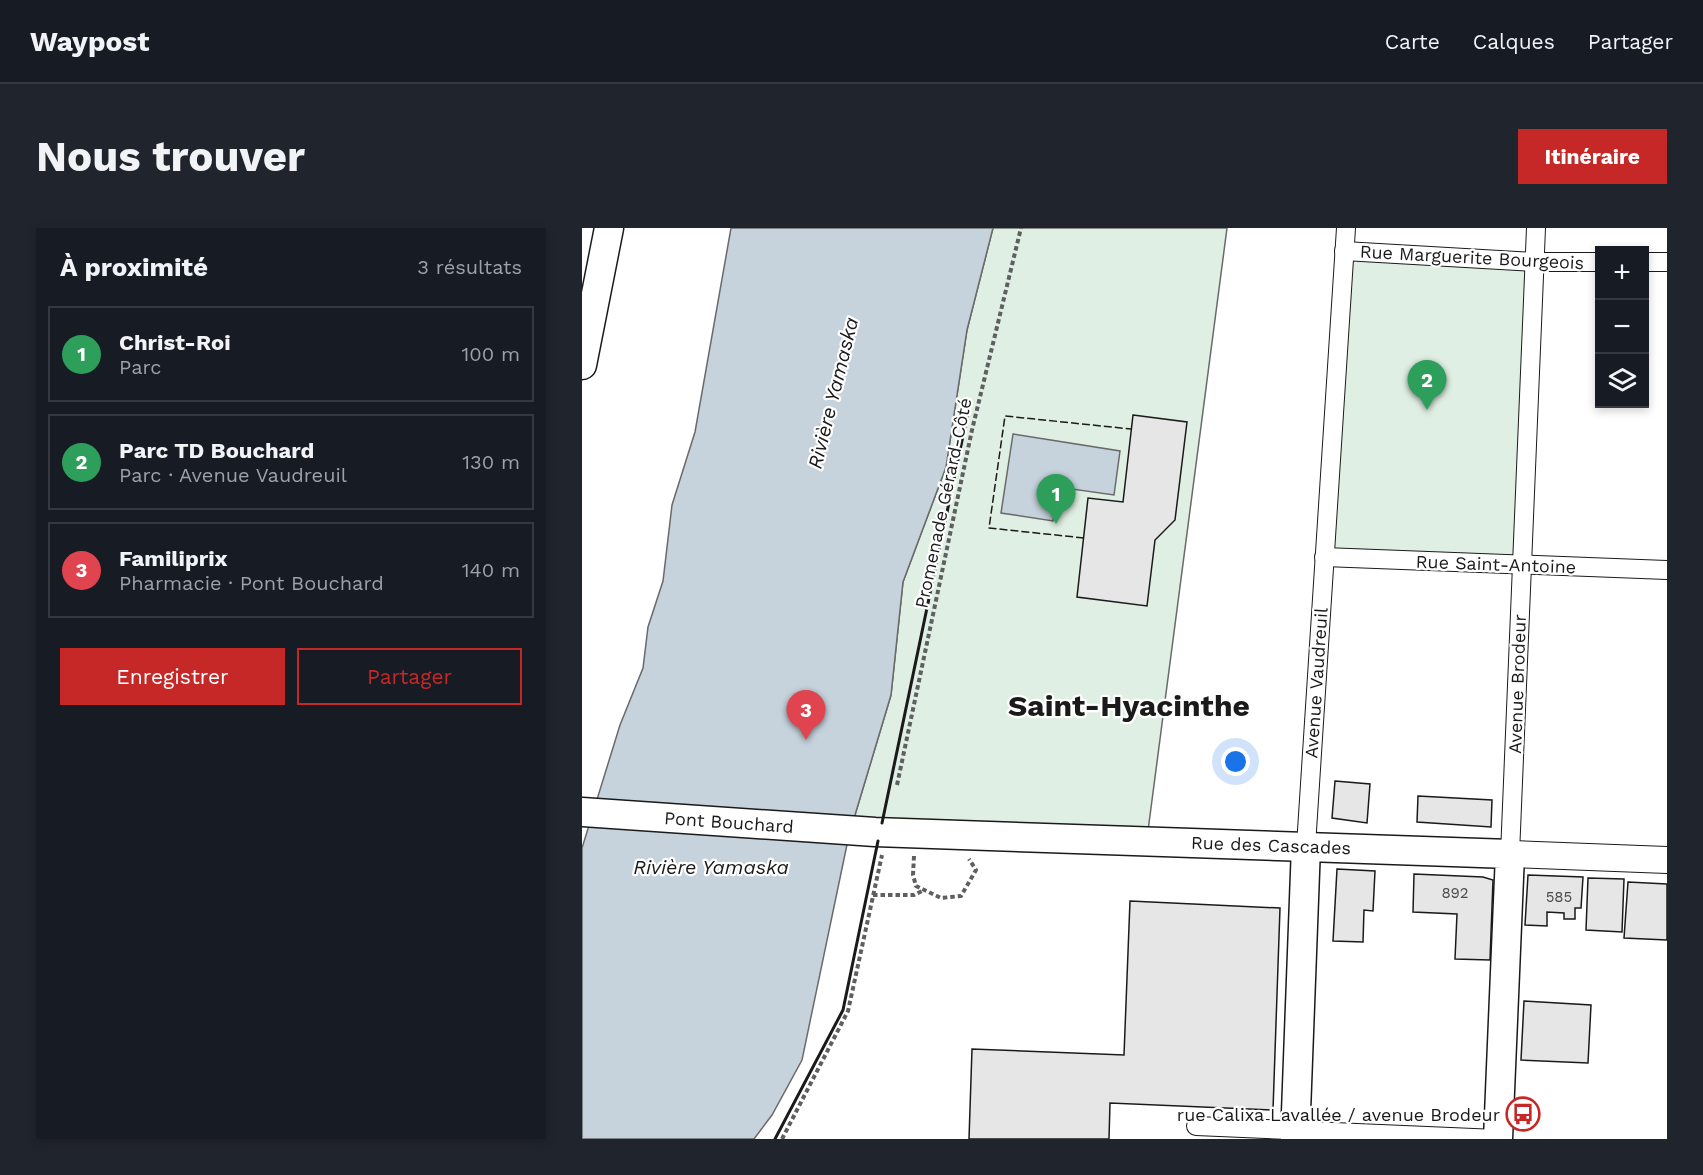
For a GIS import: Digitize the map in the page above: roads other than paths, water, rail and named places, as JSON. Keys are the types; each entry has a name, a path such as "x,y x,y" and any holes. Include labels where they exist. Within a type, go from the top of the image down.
{"main road":[{"path":"582,365 609,228"},
{"name":"Pont Bouchard","path":"582,812 879,843"},
{"name":"Rue des Cascades","path":"879,843 1306,846 1510,854"},
{"name":"Avenue Vaudreuil","path":"1295,1135 1306,846"},
{"name":"Avenue Brodeur","path":"1497,1139 1510,854"}],"street":[{"name":"Avenue Vaudreuil","path":"1306,846 1346,228"},
{"name":"Avenue Brodeur","path":"1510,854 1536,228"},
{"name":"Rue Marguerite Bourgeois","path":"1344,251 1535,262 1595,262"},
{"path":"1649,262 1667,262"},
{"name":"Rue Saint-Antoine","path":"1324,557 1667,570"},
{"name":"Rue des Cascades","path":"1510,854 1667,860"},
{"path":"1196,1126 1295,1135 1497,1139"}],"water":[{"name":"Rivière Yamaska","path":"731,228 993,228 967,330 946,467 903,582 891,695 849,835 802,1060 772,1115 754,1139 582,1139 582,848 620,725 643,668 648,627 663,581 672,505 695,432"},
{"path":"1013,434 1120,451 1114,495 1058,487 1053,521 1001,513"}],"place":[{"name":"Parc TD Bouchard","path":"1427,410"},
{"name":"Christ-Roi","path":"1056,524"},
{"name":"Familiprix","path":"806,740"},
{"name":"rue Calixa Lavallée / avenue Brodeur","path":"1523,1114"}],"district":[{"name":"Saint-Hyacinthe","path":"1129,705"}]}
